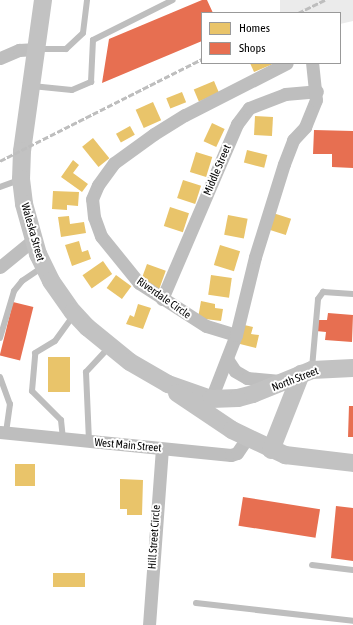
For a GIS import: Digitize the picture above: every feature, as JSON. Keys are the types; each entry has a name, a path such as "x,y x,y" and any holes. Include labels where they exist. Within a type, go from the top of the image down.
{"main road":[{"name":"Waleska Street","path":"43,0 31,86 21,179 33,240 44,267 60,296 75,314 110,346 168,384 211,399 238,398"},
{"name":"North Street","path":"238,398 301,375 353,368"},
{"path":"271,450 301,375"},
{"path":"168,384 188,402 247,438 271,450 285,455 353,463"}],"street":[{"path":"0,58 19,50 36,49"},
{"name":"Riverdale Circle","path":"236,336 206,326 139,283 101,236 94,217 92,199 98,185 114,163 154,134 185,115 284,64"},
{"path":"211,399 236,336 255,257 284,164 293,140 305,127 316,91 312,64"},
{"name":"Middle Street","path":"162,299 237,124 249,108 285,94 316,91"},
{"path":"0,267 33,240"},
{"path":"227,359 235,371 247,378 301,375"},
{"name":"West Main Street","path":"3,433 231,455 237,453 247,438"},
{"name":"Hill Street Circle","path":"149,625 162,449"}],"lane":[{"path":"36,49 66,49 83,33 87,0"},
{"path":"93,40 173,0"},
{"path":"83,33 93,40"},
{"path":"31,86 72,90 91,82 93,40"},
{"path":"0,187 21,179"},
{"path":"0,338 14,292 22,281 44,267"},
{"path":"301,375 318,298 323,292 353,294"},
{"path":"63,439 61,420 32,391 35,353 55,341 75,314"},
{"path":"89,442 86,372 110,346"},
{"path":"0,377 10,404 3,433"},
{"path":"312,565 353,570"},
{"path":"196,603 353,621"}],"shaded area":[{"path":"280,0 353,0 353,21 341,24 341,12 280,12"}],"building: Homes":[{"path":"250,64 273,64 254,72"},
{"path":"214,81 219,93 199,102 194,90"},
{"path":"182,92 186,102 170,109 166,98"},
{"path":"153,102 161,120 144,128 136,110"},
{"path":"255,116 273,117 272,136 254,135"},
{"path":"212,123 225,129 216,147 204,141"},
{"path":"130,126 135,135 121,143 116,134"},
{"path":"93,138 109,158 98,167 82,147"},
{"path":"247,150 267,155 264,168 244,163"},
{"path":"196,152 212,157 206,177 190,172"},
{"path":"73,160 79,165 73,173 88,184 82,192 61,177"},
{"path":"183,180 201,186 195,204 177,198"},
{"path":"53,191 79,192 78,206 67,205 67,210 52,209"},
{"path":"170,207 189,213 183,232 164,226"},
{"path":"273,213 291,219 286,235 268,229"},
{"path":"228,215 248,219 244,238 224,235"},
{"path":"69,216 70,224 84,222 86,233 61,237 58,217"},
{"path":"79,241 82,252 88,250 91,259 72,266 65,245"},
{"path":"220,245 240,251 234,271 214,265"},
{"path":"103,261 112,274 92,288 83,275"},
{"path":"147,264 166,271 159,290 140,283"},
{"path":"116,275 131,286 122,299 107,288"},
{"path":"211,275 232,278 229,298 208,295"},
{"path":"201,301 215,304 215,308 223,309 221,321 198,318"},
{"path":"138,304 151,308 143,329 126,324 130,315 134,317"},
{"path":"240,324 253,327 251,334 259,335 256,348 236,343"},
{"path":"48,357 70,357 70,392 48,392"},
{"path":"15,464 35,464 35,486 15,486"},
{"path":"120,479 143,480 142,515 127,515 127,509 120,509"},
{"path":"53,573 85,573 85,587 53,587"}],"building: Shops":[{"path":"202,0 207,0 213,12 201,12 201,41 102,83 109,39"},
{"path":"314,130 353,131 353,168 332,167 332,154 313,154"},
{"path":"13,302 33,307 20,360 0,355"},
{"path":"328,313 353,315 352,342 325,340 326,332 316,331 317,320 327,320"},
{"path":"349,406 353,406 353,437 348,437"},
{"path":"243,497 320,509 316,538 238,526"},
{"path":"336,506 353,508 353,561 331,558"}],"railway":[{"path":"300,12 325,0"},
{"path":"0,161 201,60"}]}
